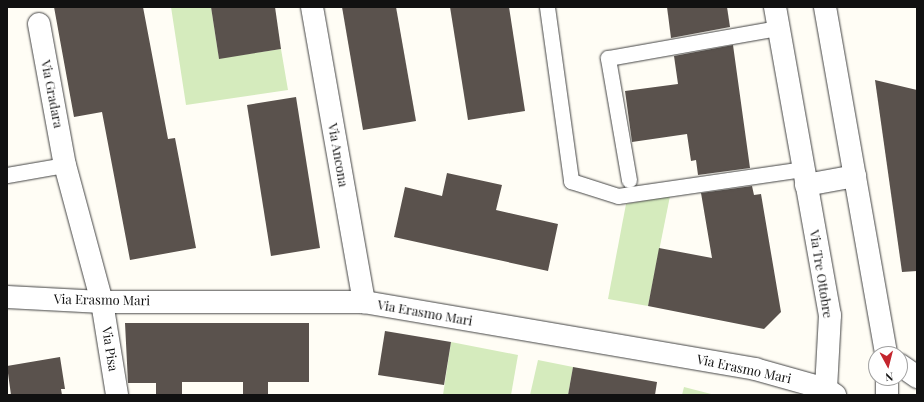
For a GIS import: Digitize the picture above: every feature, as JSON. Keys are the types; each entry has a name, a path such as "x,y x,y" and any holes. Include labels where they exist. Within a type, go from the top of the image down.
{"street":[{"name":"Via Ancona","path":"312,7 364,302"},
{"path":"825,7 887,346"},
{"name":"Via Tre Ottobre","path":"777,17 830,314 830,392"},
{"name":"Via Gradara","path":"39,24 66,164 102,302"},
{"path":"805,177 855,176"},
{"name":"Via Erasmo Mari","path":"7,297 102,302 364,302 755,369 830,392"},
{"name":"Via Pisa","path":"102,302 117,395"},
{"path":"908,371 917,377"}],"lane":[{"path":"547,7 571,181 618,196 805,177"},
{"path":"629,180 608,58 777,17"},
{"path":"7,175 66,164"}],"green space":[{"path":"171,7 211,7 219,58 281,49 288,90 186,105"},
{"path":"670,196 648,306 608,299 626,204"},
{"path":"451,342 518,355 511,395 443,395"},
{"path":"538,360 573,367 568,395 530,395"},
{"path":"684,387 715,395 682,395"}],"building":[{"path":"54,7 143,7 168,139 175,138 196,248 130,260 102,112 74,117"},
{"path":"211,7 275,7 281,49 219,59"},
{"path":"342,7 396,7 416,121 363,130"},
{"path":"450,7 509,7 525,111 468,120"},
{"path":"667,7 727,7 730,27 671,38"},
{"path":"733,45 750,168 698,175 696,160 691,161 687,134 632,142 625,91 678,84 674,56"},
{"path":"875,80 917,90 917,271 902,272"},
{"path":"296,97 320,248 271,256 247,105"},
{"path":"447,173 502,185 496,210 558,224 548,271 394,237 405,187 442,196"},
{"path":"752,186 754,195 761,194 781,312 764,329 648,306 659,248 712,258 701,193"},
{"path":"125,323 309,323 309,382 268,382 268,395 243,395 243,382 182,382 182,395 156,395 156,383 128,383"},
{"path":"385,331 451,342 444,385 378,375"},
{"path":"60,357 65,389 61,389 62,395 11,395 7,366"},
{"path":"573,367 657,382 655,395 568,395"}]}
